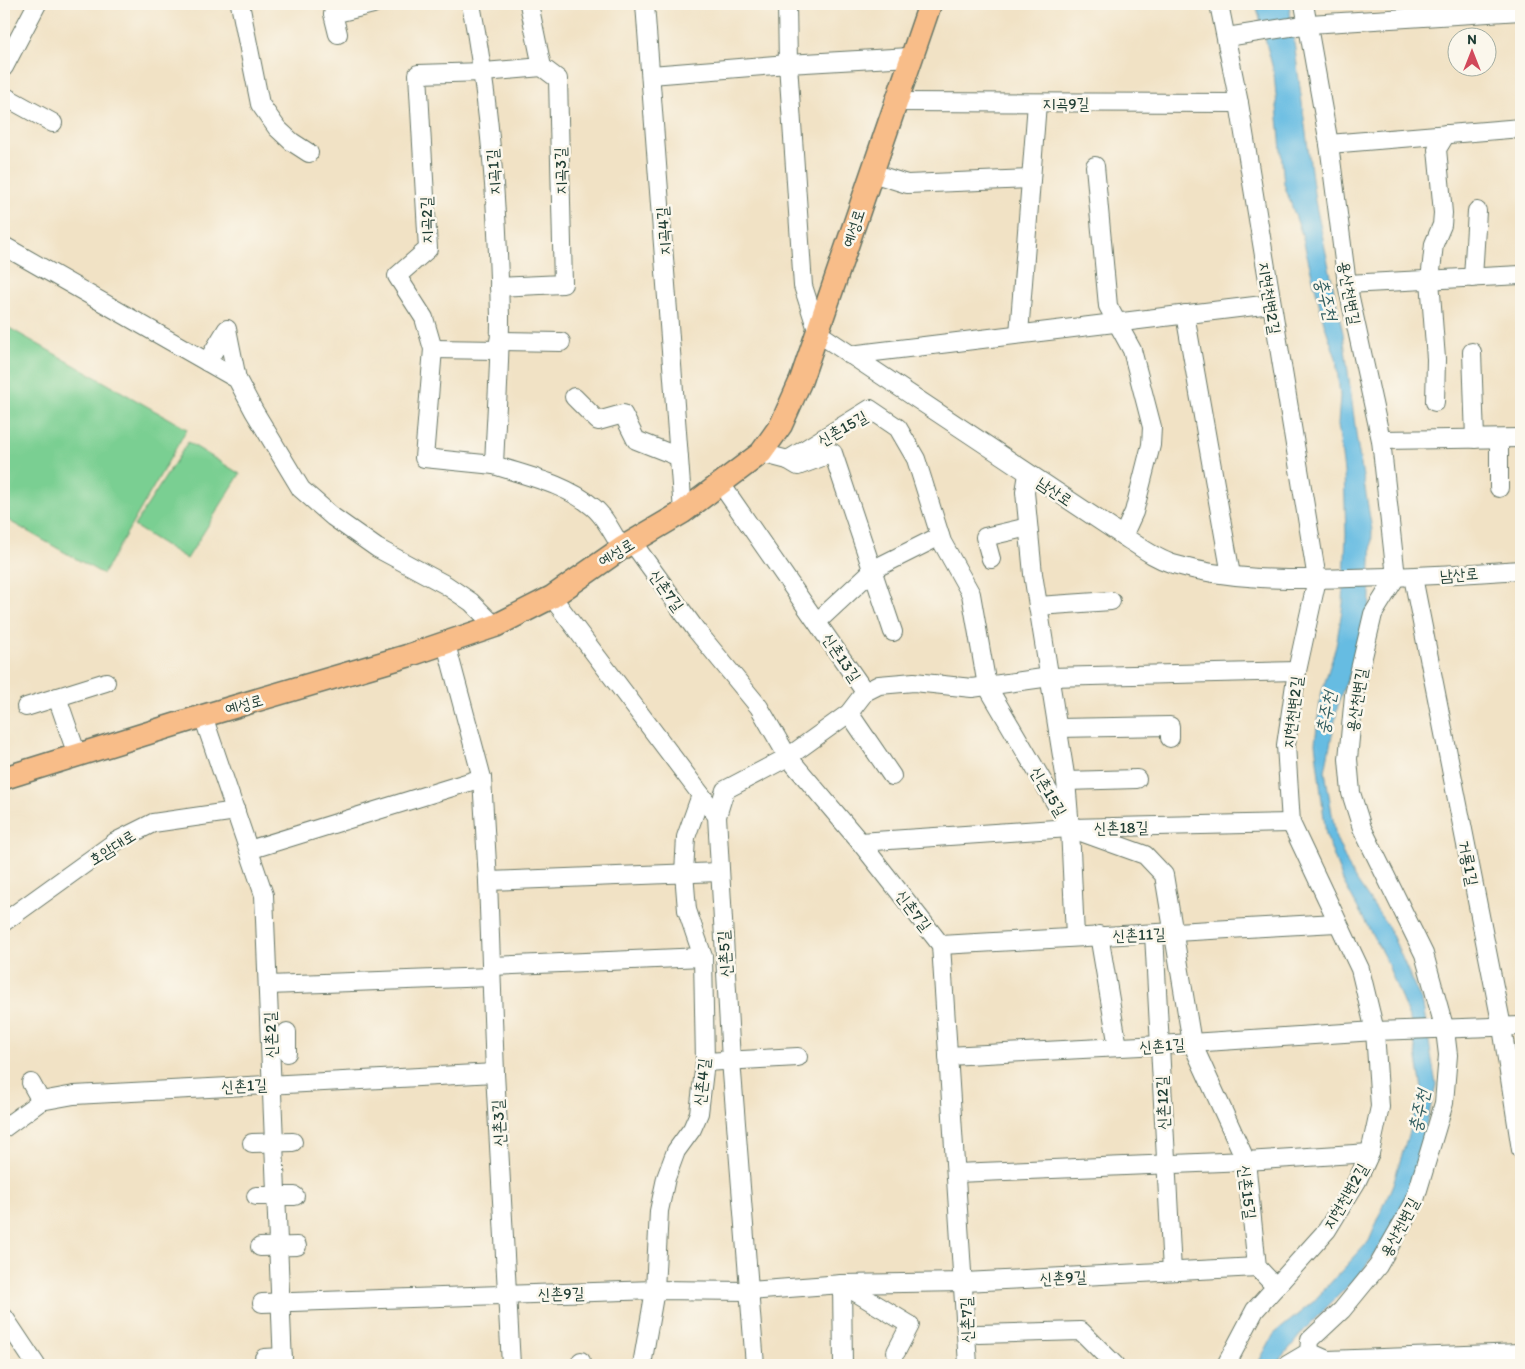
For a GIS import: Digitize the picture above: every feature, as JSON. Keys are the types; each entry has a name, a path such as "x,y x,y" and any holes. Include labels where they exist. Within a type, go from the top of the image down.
{"main road":[{"name":"예성로","path":"4,778 203,716 446,644 495,626 552,597 627,545 684,512 761,453 781,425 818,333 894,102 930,4"}],"street":[{"path":"4,67 37,4"},
{"path":"240,4 260,104 277,128 292,142 309,153"},
{"path":"338,34 334,14 373,4"},
{"name":"지곡1길","path":"471,4 484,72 490,202 499,287 499,346 494,465"},
{"path":"484,72 542,67 529,4"},
{"name":"지곡4길","path":"645,4 684,512"},
{"path":"787,4 788,64 803,286 818,333"},
{"name":"지현천변2길","path":"1219,4 1239,103 1317,579 1297,671 1286,745 1291,823 1336,923 1360,969 1375,1031 1380,1107 1370,1153 1327,1230 1255,1310 1226,1365"},
{"name":"용산천변길","path":"1304,4 1329,144 1347,284 1381,440 1404,577 1374,614 1354,694 1348,759 1351,793 1362,828 1424,954 1445,1030 1448,1055 1444,1103 1414,1202 1378,1266 1342,1310 1310,1340 1312,1359"},
{"path":"1227,37 1308,24 1471,9 1521,12"},
{"path":"651,75 910,57"},
{"name":"지곡3길","path":"499,287 563,284 558,79 542,67"},
{"name":"지곡2길","path":"484,72 418,74 428,249 397,276 424,318 433,349 424,458 494,465"},
{"path":"4,96 52,123"},
{"name":"지곡9길","path":"894,102 1239,103"},
{"path":"1019,334 1037,103"},
{"path":"1329,144 1521,128"},
{"path":"1435,402 1436,359 1430,280 1434,244 1442,225 1443,214 1437,149 1446,134"},
{"path":"1095,166 1108,306 1132,350 1152,428 1151,445 1134,512 1123,536"},
{"path":"872,173 907,184 1031,179"},
{"path":"1473,278 1477,211"},
{"path":"4,246 237,379"},
{"path":"1347,284 1521,276"},
{"path":"850,355 1271,304"},
{"path":"1185,314 1231,576"},
{"path":"207,362 227,329 237,379 254,412 301,489 341,522 377,548 393,565 446,585 470,602 495,626"},
{"name":"남산로","path":"818,333 1151,555 1172,563 1231,576 1317,579 1404,577 1521,570"},
{"path":"433,349 561,342"},
{"path":"1472,352 1475,439"},
{"path":"574,397 598,421 623,414 636,440 679,457"},
{"name":"신촌15길","path":"788,460 870,409 898,428 916,459 940,536 971,594 987,686 1070,828 1145,855 1164,875 1192,1043 1246,1161 1257,1267"},
{"path":"1381,440 1521,438"},
{"path":"1499,439 1499,488"},
{"path":"761,453 788,460 798,466 833,452 894,632"},
{"path":"494,465 540,480 570,493 594,507 627,545"},
{"path":"1028,474 1025,492 1028,527 1038,606 1066,782 1075,936"},
{"name":"신촌13길","path":"717,816 725,790 788,757 849,713 865,692 818,621 721,484"},
{"path":"991,559 986,537 1028,527"},
{"path":"818,621 874,569 940,536"},
{"name":"신촌7길","path":"627,545 759,707 788,757 860,842 941,945 968,1365"},
{"name":"거룡1길","path":"1404,577 1502,1027 1521,1150"},
{"path":"552,597 717,816"},
{"path":"1038,606 1111,601"},
{"name":"신촌3길","path":"446,644 482,778 488,881 488,982 495,1073 511,1365"},
{"path":"865,692 879,685 914,682 972,688 1050,677 1297,671"},
{"path":"26,707 106,682"},
{"path":"57,697 78,755"},
{"path":"849,713 892,776"},
{"name":"신촌2길","path":"203,716 264,895 283,1361"},
{"path":"1058,728 1170,726 1170,738"},
{"path":"249,850 482,778"},
{"path":"1066,782 1137,779"},
{"name":"신촌4길","path":"642,1365 655,1290 660,1211 666,1178 676,1151 692,1129 699,1113 704,1062 703,957 687,910 684,873 686,837 701,795"},
{"name":"호암대로","path":"4,922 115,842 153,823 236,811"},
{"name":"신촌5길","path":"717,816 731,1060 755,1365"},
{"name":"신촌18길","path":"860,842 1070,828 1291,823"},
{"path":"488,881 719,872"},
{"name":"신촌11길","path":"941,945 1075,936 1154,934 1336,923"},
{"name":"신촌12길","path":"1154,934 1164,1164 1172,1271"},
{"path":"1099,935 1118,1047"},
{"path":"268,985 488,982 703,957"},
{"name":"신촌1길","path":"948,1056 1375,1031 1521,1026"},
{"path":"287,1032 287,1053"},
{"path":"704,1062 798,1057"},
{"name":"신촌1길","path":"4,1128 41,1101 74,1095 495,1073"},
{"path":"31,1084 41,1101"},
{"path":"252,1143 293,1142"},
{"path":"956,1173 1246,1161 1370,1153"},
{"path":"256,1196 295,1196"},
{"path":"260,1248 297,1246"},
{"path":"1257,1267 1276,1287"},
{"name":"신촌9길","path":"262,1303 655,1290 749,1290 842,1284 964,1282 1257,1267"},
{"path":"842,1284 910,1326 896,1352"},
{"path":"842,1284 843,1365"},
{"path":"4,1317 36,1365"},
{"path":"978,1334 1081,1331 1115,1365"},
{"path":"1287,1365 1312,1359 1521,1353"},
{"path":"264,1358 283,1361"}],"green space":[{"path":"4,325 187,429 103,574 4,518"},
{"path":"188,442 240,474 187,559 134,526"}],"water":[{"name":"충주천","path":"1256,4 1289,4 1315,201 1343,333 1357,441 1372,530 1369,626 1339,700 1325,771 1336,838 1352,874 1389,928 1423,1005 1436,1085 1413,1179 1400,1219 1360,1274 1306,1328 1276,1365 1257,1365 1274,1334 1313,1302 1369,1241 1393,1184 1422,1089 1411,1023 1386,960 1343,881 1326,835 1315,743 1321,695 1336,646 1343,604 1346,534 1344,472 1338,424 1340,396 1336,358 1324,323 1302,235 1284,184 1274,73"}]}
